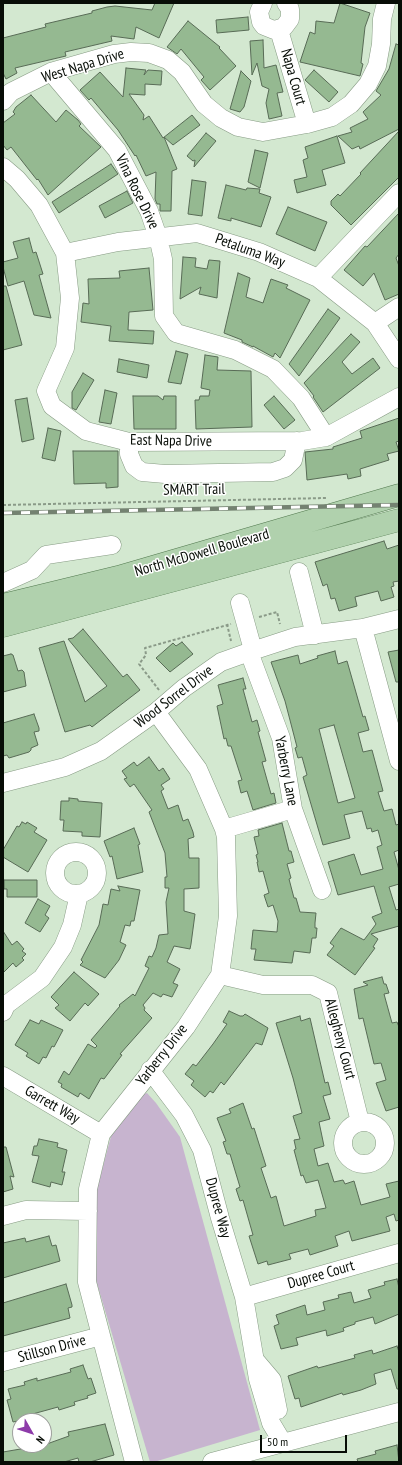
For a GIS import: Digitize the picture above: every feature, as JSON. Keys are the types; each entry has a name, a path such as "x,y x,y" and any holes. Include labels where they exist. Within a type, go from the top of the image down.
{"main road":[{"name":"North McDowell Boulevard","path":"3,605 190,557 399,496"},
{"name":"North McDowell Boulevard","path":"3,626 399,520"}],"street":[{"name":"Napa Court","path":"263,3 259,12 261,22 269,29 279,30 288,24 290,19 290,9 286,3"},
{"name":"West Napa Drive","path":"3,101 11,92 51,72 114,54 130,52 149,53 168,60 182,72 204,104 221,118 238,127 263,132 307,124 332,117 351,104 368,84 377,66 381,44 382,19 386,3"},
{"name":"Napa Court","path":"279,30 307,124"},
{"name":"Vina Rose Drive","path":"51,72 117,150 149,211 158,237 162,259 164,316 176,333 235,350 273,369 301,398 326,436"},
{"path":"3,167 17,178 39,205 65,253"},
{"path":"318,278 399,193"},
{"name":"Petaluma Way","path":"65,253 118,242 197,233 259,252 318,278 375,323 399,359"},
{"name":"East Napa Drive","path":"65,253 70,298 66,348 46,391 52,406 86,432 129,442 297,441 326,436 399,397"},
{"path":"375,323 399,307"},
{"path":"129,442 129,454 134,466 142,472 165,474 273,472 285,468 293,460 297,441"},
{"path":"3,583 32,570 46,555 112,545"},
{"path":"32,570 41,596"},
{"path":"299,572 316,635"},
{"name":"Yarberry Lane","path":"240,603 251,651 281,738 294,809 322,890"},
{"name":"Wood Sorrel Drive","path":"3,783 65,767 101,751 156,712 184,688 221,662 295,637 363,628 399,619"},
{"path":"363,628 394,726 399,761"},
{"name":"Yarberry Drive","path":"134,1462 87,1282 88,1189 101,1134 150,1070 186,1027 220,975 228,916 226,837 224,829 198,769 156,712"},
{"path":"224,829 294,809"},
{"path":"4,1007 42,978 63,947 72,925 79,894"},
{"name":"Allegheny Court","path":"220,975 263,985 312,985 328,993 360,1122"},
{"name":"Dupree Way","path":"150,1070 184,1114 202,1150 220,1218 244,1297 254,1360 272,1380 283,1443"},
{"name":"Garrett Way","path":"3,1076 101,1134"},
{"path":"3,1216 26,1210 88,1211"},
{"name":"Dupree Court","path":"244,1297 399,1253"},
{"name":"Stillson Drive","path":"3,1362 101,1336"},
{"name":"Yarberry Drive","path":"120,1410 133,1422 145,1462"},
{"path":"219,1461 399,1412"}],"path":[{"name":"SMART Trail","path":"3,505 332,498"},
{"path":"254,618 277,612 280,624"},
{"path":"159,690 139,664 146,655 145,648 227,624 236,623"},
{"path":"227,624 231,641"}],"shaded area":[{"path":"147,1093 156,1103 180,1137 260,1430 154,1462 150,1462 96,1280 96,1192 113,1129 135,1097"}],"building":[{"path":"155,3 174,3 159,38 136,27 134,39 111,36 112,41 65,52 66,56 15,68 17,73 6,79 3,73 3,38 46,27 45,24 92,13 92,11 107,7 115,6 152,10"},
{"path":"340,3 370,13 365,27 361,63 363,64 360,76 300,62 310,32 315,34 316,21 334,23"},
{"path":"248,17 249,30 217,33 216,20"},
{"path":"188,21 220,47 219,48 236,66 210,90 201,80 204,77 181,49 177,54 167,47"},
{"path":"263,40 264,68 276,65 283,92 277,93 282,116 269,119 266,103 269,89 262,86 257,63 252,75 250,41"},
{"path":"396,44 399,45 399,129 360,149 359,146 352,149 338,136 352,132 350,128 368,119 363,112 381,95 376,91 389,69"},
{"path":"126,68 146,70 144,75 148,70 162,71 161,85 145,84 145,95 129,94 144,115 143,120 149,116 163,138 164,137 177,169 172,171 171,211 160,211 160,204 157,204 155,199 156,172 146,176 136,155 135,156 118,130 91,98 89,100 80,90 100,72 123,97"},
{"path":"314,70 338,92 329,102 305,80"},
{"path":"241,71 251,81 244,107 240,112 230,109"},
{"path":"31,95 56,122 66,110 78,120 81,124 79,126 101,147 48,195 38,179 37,180 11,147 7,150 3,145 3,123 15,114 13,112 16,107"},
{"path":"192,115 200,125 173,145 164,137"},
{"path":"399,131 399,177 351,225 331,205 331,201 338,194 340,196"},
{"path":"206,133 216,141 194,167 195,160 193,161 187,156"},
{"path":"337,136 345,163 322,170 326,185 297,193 294,180 307,177 303,160 308,158 305,147"},
{"path":"255,150 268,153 260,188 248,182"},
{"path":"111,164 118,174 59,213 52,202"},
{"path":"192,180 206,182 202,216 188,214"},
{"path":"226,185 246,190 247,188 260,189 259,193 271,197 261,227 231,218 231,221 218,218"},
{"path":"127,191 133,203 105,218 99,206"},
{"path":"288,207 327,222 315,251 276,234"},
{"path":"399,213 399,254 396,258 399,266 399,294 385,300 374,273 363,286 344,270 365,246 367,247"},
{"path":"29,238 33,253 36,252 43,274 39,275 51,318 34,315 24,281 8,286 3,262 18,258 13,242"},
{"path":"183,257 196,258 195,267 207,269 209,260 220,261 217,298 199,294 201,287 180,299"},
{"path":"149,268 153,310 129,312 128,330 154,331 153,344 109,341 111,326 81,322 83,303 89,304 88,279 120,278 119,271"},
{"path":"238,273 250,278 246,297 263,303 271,279 288,285 286,288 310,300 280,358 275,353 273,357 242,342 242,340 224,333"},
{"path":"3,286 6,286 22,345 3,350"},
{"path":"328,309 340,318 299,376 289,364"},
{"path":"351,334 360,342 342,362 352,374 373,358 380,368 323,412 313,397 314,396 304,383"},
{"path":"176,351 188,354 181,384 168,382"},
{"path":"205,355 218,357 217,370 251,371 252,427 196,429 195,400 199,400 200,396 209,396 210,390 201,388"},
{"path":"119,359 149,365 147,378 117,372"},
{"path":"83,373 94,380 76,410 72,408 72,392"},
{"path":"105,390 117,393 111,424 99,422"},
{"path":"133,396 158,396 163,400 164,396 176,396 176,429 134,429"},
{"path":"274,396 295,420 284,429 264,405"},
{"path":"27,398 34,439 22,442 15,400"},
{"path":"399,418 399,441 396,442 399,451 387,454 389,460 360,469 361,476 348,479 347,474 307,480 305,452 333,449 333,447 362,438 360,431"},
{"path":"48,428 61,431 55,461 42,458"},
{"path":"73,451 118,451 118,487 106,488 106,483 74,484"},
{"path":"384,541 387,549 399,545 399,581 393,582 394,586 391,587 394,597 381,601 378,591 355,597 357,606 339,611 335,598 331,599 327,584 323,586 315,562"},
{"path":"83,629 123,677 127,674 140,690 92,727 90,725 65,732 39,648 64,641 85,702 107,686 68,639 73,638"},
{"path":"182,642 193,654 170,672 156,658 173,643 176,646"},
{"path":"399,650 399,682 396,682 388,652"},
{"path":"335,651 338,664 347,661 363,717 365,716 369,730 358,733 363,752 372,750 383,791 378,792 384,811 392,809 396,825 399,824 399,850 394,852 399,870 399,884 389,887 396,910 399,909 399,926 371,934 378,939 373,947 375,948 355,975 327,955 334,946 330,943 341,928 364,940 376,924 372,917 382,913 374,886 338,895 328,862 354,854 361,875 383,869 377,847 382,845 378,830 372,832 371,828 367,829 362,811 344,815 350,838 323,845 303,777 307,775 302,757 298,758 295,748 297,747 285,701 271,662 298,655 300,664 318,658 317,656","holes":["334,725 355,798 338,803 319,729"]},
{"path":"13,655 18,671 22,670 24,672 26,686 3,692 3,656"},
{"path":"243,678 246,689 243,689 252,722 257,720 260,731 258,732 266,761 262,762 271,794 274,793 276,803 253,810 247,791 241,793 238,781 242,780 231,746 228,746 226,738 224,739 217,706 223,704 218,685"},
{"path":"34,714 39,728 39,731 34,732 38,745 31,748 29,752 9,758 7,755 3,756 3,723"},
{"path":"149,757 159,771 163,768 170,779 161,785 164,789 161,791 168,809 178,805 183,821 188,819 194,837 188,839 189,858 199,858 199,888 184,889 184,911 195,914 190,949 174,946 167,962 180,969 173,983 178,985 172,997 163,994 161,997 153,993 143,1005 145,1008 144,1010 152,1018 120,1054 122,1055 104,1079 101,1078 89,1099 80,1093 78,1097 61,1087 62,1084 58,1082 64,1071 69,1075 88,1044 95,1048 97,1046 91,1040 120,1006 119,1005 133,994 135,996 149,968 145,966 149,956 152,957 159,935 168,934 166,902 169,888 165,888 165,877 167,877 165,853 149,812 152,810 134,784 130,787 124,779 127,778 122,771 134,762 137,766"},
{"path":"69,798 78,799 78,801 102,803 100,837 82,836 82,832 63,831 64,820 60,820 61,801 69,801"},
{"path":"22,822 26,824 27,822 37,828 34,832 47,840 28,872 3,857 3,850 17,826 19,827"},
{"path":"282,823 289,851 291,851 294,862 287,864 294,898 296,898 300,912 316,913 316,938 312,938 310,953 294,951 292,963 254,960 256,949 251,949 253,930 277,932 278,921 273,905 268,907 264,895 269,893 263,871 259,872 256,855 258,854 254,837 259,836 258,830"},
{"path":"134,828 140,844 138,845 143,872 117,879 112,856 110,857 104,841"},
{"path":"4,880 37,880 37,897 7,897 7,889 4,889"},
{"path":"118,886 140,890 134,921 131,921 130,926 125,925 120,942 126,945 119,960 105,978 80,965 83,962 81,960 99,925 103,904 108,905 111,889 120,891"},
{"path":"38,899 50,906 45,915 49,918 40,932 25,923"},
{"path":"3,931 12,945 17,941 24,949 22,951 26,954 22,958 24,960 16,967 13,963 3,973"},
{"path":"74,972 99,994 88,1006 85,1003 70,1021 55,1008 59,1005 51,997"},
{"path":"382,977 389,993 384,994 392,1023 397,1022 399,1027 399,1107 386,1111 376,1083 386,1080 381,1063 374,1064 363,1018 359,1019 354,989 368,985 363,982"},
{"path":"229,1011 240,1016 245,1014 268,1028 262,1045 256,1043 224,1085 221,1082 213,1093 210,1091 205,1097 191,1085 194,1081 185,1074 193,1064 196,1066 227,1024 223,1022"},
{"path":"300,1016 301,1021 310,1018 325,1083 328,1082 331,1094 323,1096 330,1119 319,1122 324,1146 314,1149 318,1166 328,1163 334,1182 343,1180 345,1184 354,1181 361,1205 390,1197 386,1184 399,1181 399,1220 396,1221 394,1214 386,1217 390,1231 352,1241 349,1231 335,1236 338,1246 310,1255 308,1249 289,1254 291,1259 268,1265 267,1261 258,1264 249,1236 253,1235 243,1200 240,1201 236,1189 240,1187 230,1154 227,1154 223,1142 226,1141 217,1118 231,1113 229,1109 243,1103 252,1129 254,1128 266,1166 261,1168 271,1198 276,1196 284,1226 316,1216 315,1210 326,1208 318,1180 306,1183 303,1175 301,1176 294,1150 296,1149 294,1140 300,1139 293,1116 302,1113 276,1023"},
{"path":"30,1020 39,1024 41,1020 63,1030 54,1047 52,1046 46,1058 43,1057 39,1064 26,1056 28,1053 15,1045"},
{"path":"39,1139 58,1143 57,1147 67,1150 62,1172 65,1172 62,1185 51,1182 50,1187 32,1182 39,1156 32,1155 34,1146 37,1146"},
{"path":"3,1147 6,1147 14,1177 10,1176 13,1189 3,1192"},
{"path":"49,1236 52,1246 56,1245 60,1261 3,1278 3,1243 25,1238 26,1242"},
{"path":"397,1279 399,1288 399,1314 375,1324 373,1317 355,1322 355,1324 343,1328 344,1331 327,1336 326,1330 296,1338 298,1345 281,1349 274,1326 279,1324 276,1315 305,1305 307,1315 325,1310 323,1302 339,1298 338,1295 351,1292 354,1303 371,1298 368,1290 385,1285 384,1282"},
{"path":"66,1284 72,1305 72,1307 68,1308 70,1318 3,1336 3,1303"},
{"path":"397,1346 399,1352 399,1389 397,1389 391,1369 374,1374 376,1384 361,1390 343,1395 342,1393 301,1407 299,1398 295,1399 288,1376 317,1366 318,1368 355,1358 354,1355 372,1350 373,1354"},
{"path":"83,1365 88,1379 91,1378 96,1393 87,1396 88,1398 74,1402 75,1405 59,1410 58,1407 36,1413 12,1413 12,1418 7,1400 11,1399 8,1389 25,1385 24,1382 37,1378 37,1381 71,1372 70,1369"},
{"path":"105,1424 114,1455 90,1462 79,1462 78,1458 64,1462 3,1462 3,1452 12,1450 12,1453 52,1453 52,1442 69,1436 68,1432"},
{"path":"397,1445 399,1462 358,1462 357,1459 376,1454 375,1451"}],"railway":[{"path":"3,513 399,505"}]}
